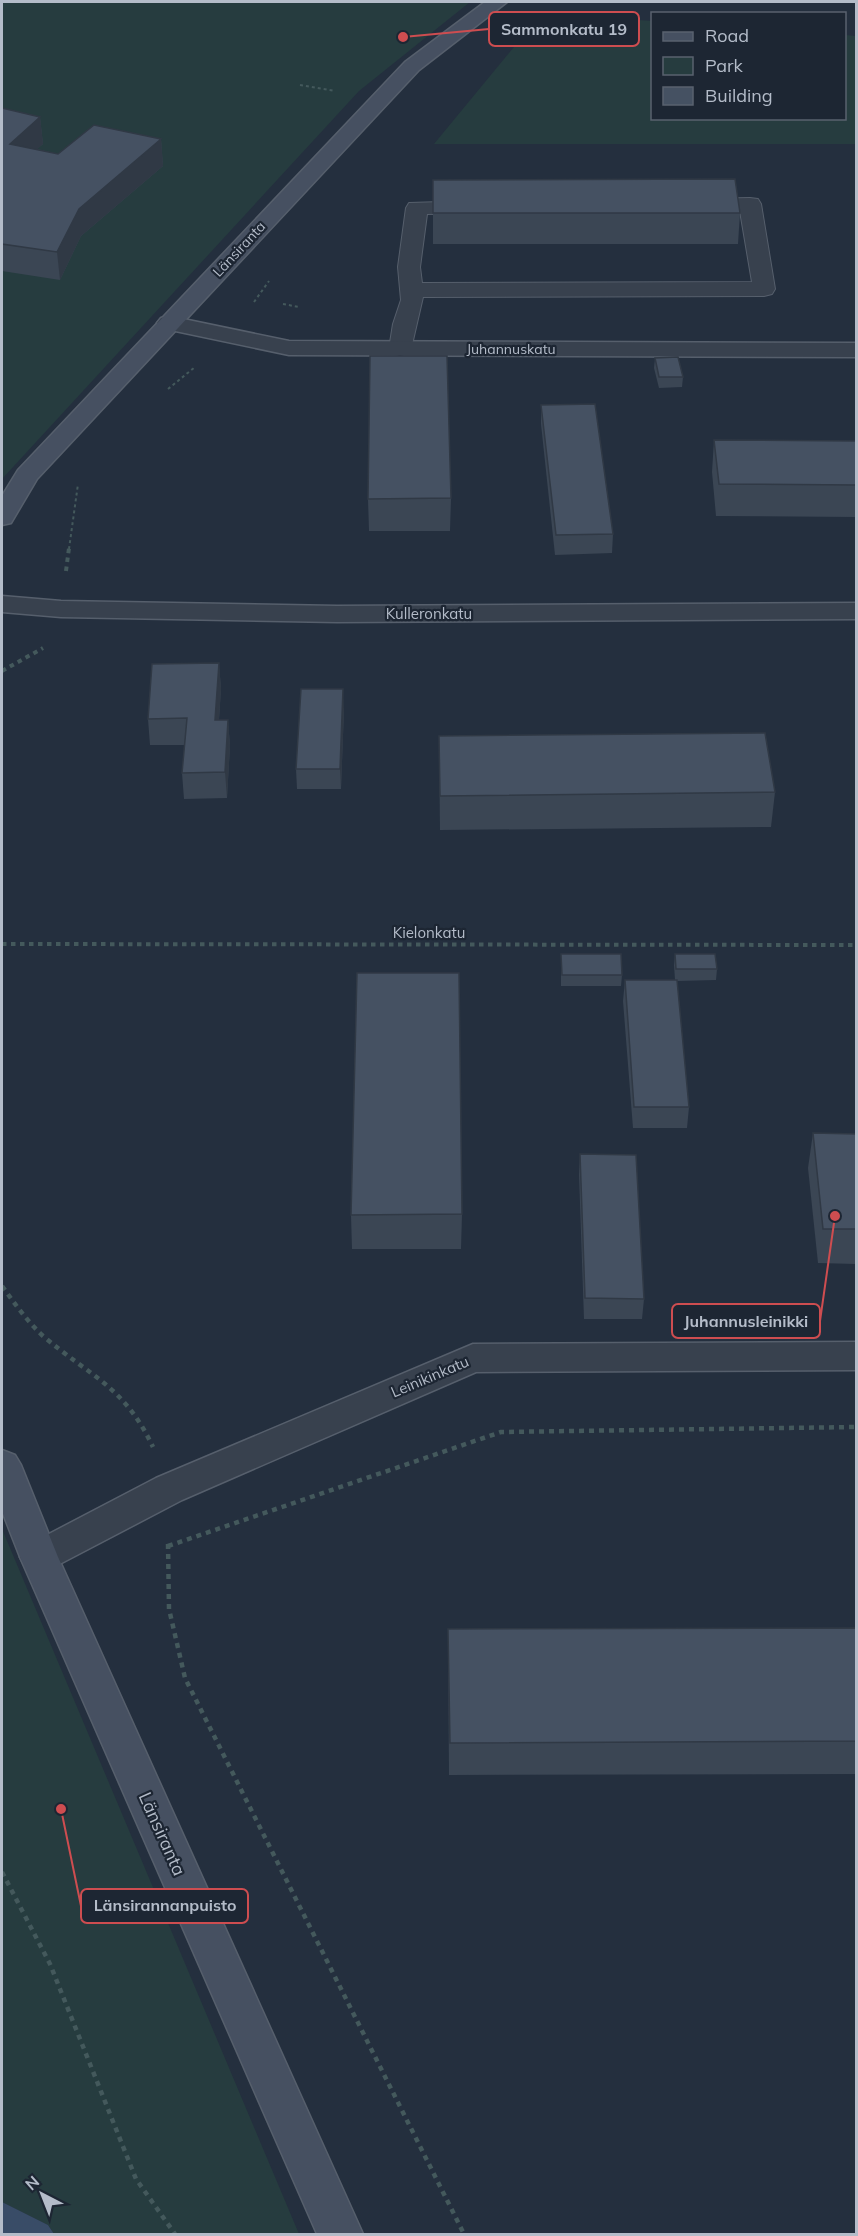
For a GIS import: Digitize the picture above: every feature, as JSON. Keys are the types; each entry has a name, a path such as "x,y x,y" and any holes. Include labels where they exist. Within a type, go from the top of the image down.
{"street":[{"name":"Länsiranta","path":"2,517 27,475 412,66 497,2"},
{"name":"Juhannuskatu","path":"169,323 289,348 856,350"},
{"name":"Kulleronkatu","path":"2,604 61,609 337,614 856,610"},
{"name":"Leinikinkatu","path":"39,1557 169,1489 473,1359 856,1356"},
{"name":"Länsiranta","path":"2,1465 39,1557 340,2235"}],"lane":[{"path":"411,291 764,290 750,204 679,205"},
{"path":"400,349 404,324 412,300 409,267 417,208 500,207"}],"path":[{"name":"Kielonkatu","path":"2,944 856,945"},
{"path":"2,1286 26,1319 68,1354 115,1388 145,1424 169,1489 169,1609 184,1678 464,2235"},
{"path":"168,1546 501,1432 856,1427"},
{"path":"2,1872 50,1964 135,2180 176,2235"}],"green space":[{"path":"2,2 470,2 359,91 2,479"},
{"path":"542,13 651,21 651,120 846,120 846,35 856,36 856,144 434,144"},
{"path":"2,1529 299,2234 54,2234 48,2225 2,2202"}],"water":[{"path":"2,2202 48,2225 54,2234 2,2234"}],"building":[{"path":"2,108 40,117 10,144 58,154 94,125 161,139 79,209 57,252 2,244"},
{"path":"735,179 740,213 433,213 433,180"},
{"path":"370,356 447,356 451,498 368,499"},
{"path":"678,357 683,377 659,377 655,358"},
{"path":"595,404 613,534 556,535 541,405"},
{"path":"714,440 856,441 856,485 719,484"},
{"path":"219,663 215,720 228,720 225,772 182,773 187,718 148,719 152,664"},
{"path":"301,689 343,689 340,769 296,769"},
{"path":"765,733 775,792 440,796 439,736"},
{"path":"561,954 621,954 622,975 562,975"},
{"path":"675,954 715,954 717,969 676,969"},
{"path":"357,973 459,973 462,1214 351,1215"},
{"path":"625,980 677,980 689,1107 634,1107"},
{"path":"813,1133 856,1134 856,1229 823,1229"},
{"path":"580,1154 636,1155 644,1299 585,1298"},
{"path":"856,1628 856,1741 450,1743 448,1629"}],"place":[{"name":"Sammonkatu 19","path":"403,37"},
{"name":"Juhannusleinikki","path":"835,1216"},
{"name":"Länsirannanpuisto","path":"61,1809"}]}
